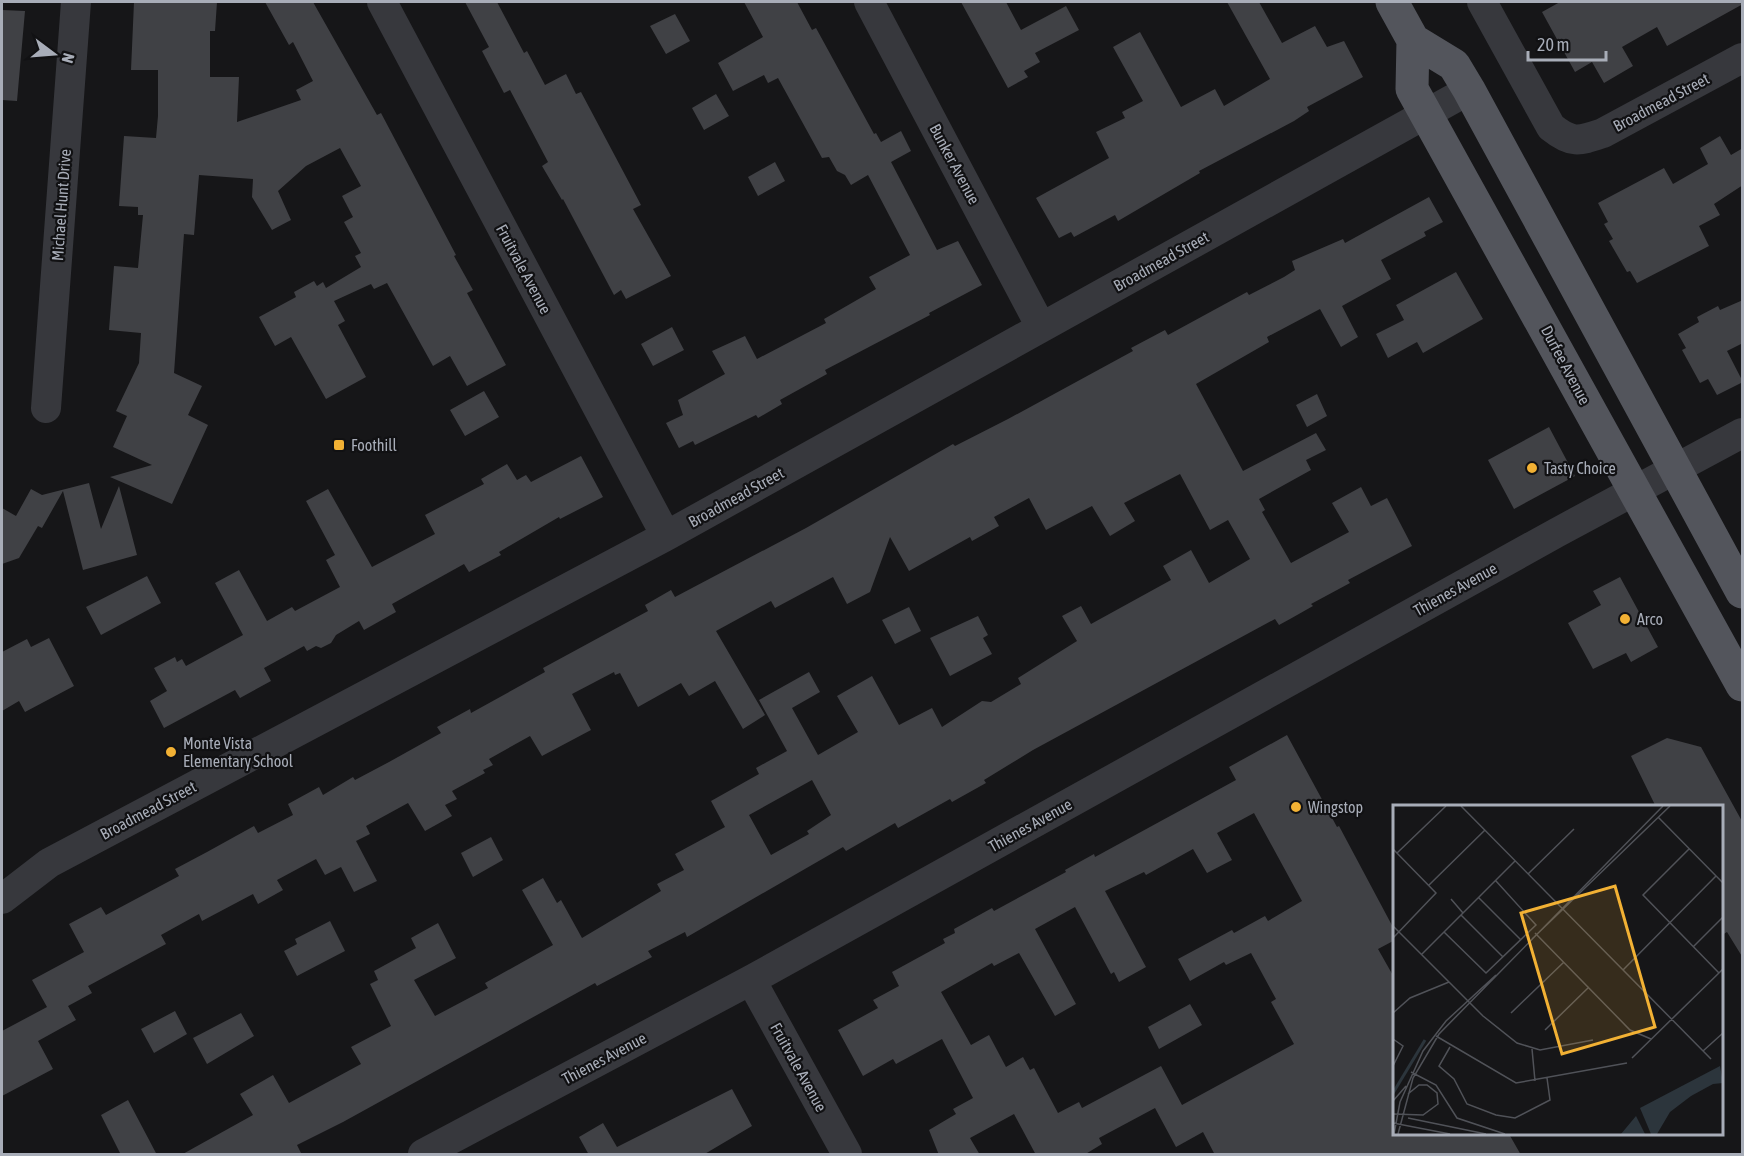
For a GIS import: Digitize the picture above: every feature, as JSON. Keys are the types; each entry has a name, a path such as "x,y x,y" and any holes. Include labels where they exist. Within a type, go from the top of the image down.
{"main road":[{"path":"1392,2 1413,40 1454,65 1469,90 1743,592"},
{"name":"Durfee Avenue","path":"1413,40 1412,89 1743,685"}],"street":[{"name":"Michael Hunt Drive","path":"46,408 76,2"},
{"name":"Fruitvale Avenue","path":"382,2 666,536"},
{"name":"Bunker Avenue","path":"869,2 1041,327"},
{"name":"Broadmead Street","path":"1482,2 1551,128 1562,137 1578,141 1603,133 1743,58"},
{"name":"Broadmead Street","path":"2,899 49,863 666,536 1469,90"},
{"path":"1677,469 1743,433"},
{"name":"Thienes Avenue","path":"423,1155 751,980 1677,469"},
{"name":"Fruitvale Avenue","path":"751,980 847,1155"}],"building":[{"path":"134,2 217,2 215,31 210,31 210,77 239,77 237,122 301,100 296,90 313,81 293,42 289,45 265,2 313,2 377,115 381,113 456,255 454,256 473,290 467,293 506,365 467,386 450,356 433,366 387,283 374,289 371,284 334,301 345,321 338,325 366,377 326,399 291,337 275,346 259,317 296,297 294,292 314,281 317,286 323,282 326,288 361,267 355,256 361,253 344,222 353,217 342,196 361,186 340,148 306,166 278,191 291,220 272,230 252,197 253,179 199,175 194,235 184,234 174,373 202,386 188,415 208,425 172,504 110,477 152,465 113,447 127,416 116,411 139,363 141,333 109,330 114,266 138,268 143,215 138,215 138,207 119,206 124,136 156,138 158,116 158,70 131,70"},
{"path":"465,2 497,2 524,53 527,51 545,85 566,74 576,94 581,92 641,205 633,209 671,276 626,299 621,290 614,295 563,199 542,166 548,162 510,90 504,93 482,51 489,47"},
{"path":"744,2 797,2 812,30 816,28 874,134 876,133 881,142 901,131 911,151 891,162 937,250 958,241 982,285 825,370 827,374 780,400 782,404 758,418 756,415 695,445 693,441 679,448 666,423 683,415 678,400 725,374 712,351 745,336 757,359 826,323 824,319 876,289 869,277 910,255 868,175 851,185 845,175 837,171 829,157 822,158 778,78 768,83 764,75 733,91 718,63 763,37"},
{"path":"961,2 1006,2 1021,30 1066,6 1079,30 1035,53 1040,62 1024,71 1028,77 1008,88"},
{"path":"1227,2 1259,2 1282,43 1315,26 1327,47 1344,41 1363,77 1307,107 1309,111 1294,121 1199,171 1200,173 1118,221 1115,215 1074,237 1071,232 1059,238 1036,198 1109,158 1096,132 1125,118 1122,112 1143,101 1113,47 1140,32 1181,107 1215,89 1224,106 1270,79"},
{"path":"1560,2 1743,2 1743,4 1667,46 1657,27 1622,47 1633,66 1604,83 1592,62 1575,72 1542,12"},
{"path":"2,10 25,11 17,101 2,100"},
{"path":"675,14 690,41 666,54 650,26"},
{"path":"716,94 729,116 704,130 692,108"},
{"path":"1720,136 1731,155 1743,148 1743,185 1714,204 1720,215 1699,226 1709,246 1637,283 1630,271 1627,272 1609,241 1613,239 1604,224 1608,222 1598,203 1664,168 1673,184 1708,164 1700,148"},
{"path":"775,162 785,181 758,196 748,177"},
{"path":"1429,197 1443,222 1424,232 1426,236 1381,260 1391,279 1342,306 1358,337 1341,347 1320,309 1267,337 1269,342 1196,384 1243,471 1316,433 1326,450 1306,460 1311,470 1259,499 1265,510 1262,512 1291,563 1349,532 1332,503 1361,487 1371,506 1387,498 1412,546 1348,580 1350,583 1279,625 1275,619 1033,750 984,780 986,783 952,802 950,799 898,828 895,823 846,851 843,847 687,937 685,932 648,951 652,957 597,986 595,983 297,1145 302,1155 181,1155 253,1115 240,1094 273,1075 289,1103 361,1064 351,1047 391,1026 370,984 378,980 374,971 416,948 411,938 438,923 456,958 414,980 435,1016 488,988 485,983 553,945 522,890 543,878 557,903 561,900 582,938 661,891 657,884 684,870 675,854 725,827 711,801 759,774 756,768 787,751 759,700 809,672 820,692 792,708 818,755 858,732 837,696 872,676 899,725 932,708 942,727 982,701 991,702 1021,684 1018,678 1077,641 1062,616 1081,606 1091,624 1171,580 1163,566 1191,550 1209,583 1250,559 1228,520 1210,530 1180,474 1124,503 1135,521 1110,536 1092,506 1046,530 1029,498 994,517 999,526 972,541 970,537 909,571 890,537 870,592 847,604 833,577 775,608 771,601 716,631 765,715 743,729 715,681 689,696 681,683 638,707 620,673 615,675 614,672 572,694 591,730 542,756 530,736 489,759 493,765 483,770 485,773 452,791 457,799 445,805 452,816 425,831 408,803 366,826 370,834 356,841 377,881 354,892 341,867 325,875 316,859 277,880 283,890 258,904 253,894 202,921 199,914 161,935 166,944 88,986 92,993 68,1006 76,1020 38,1041 53,1069 2,1096 2,1031 47,1007 32,980 84,952 69,924 101,907 106,915 179,876 175,869 254,826 258,833 293,815 288,804 319,787 323,795 353,777 355,780 389,762 441,733 437,727 470,709 471,713 545,672 543,668 648,611 645,605 671,590 675,597 806,528 953,444 955,446 1008,419 1133,351 1131,348 1165,330 1168,335 1247,292 1249,295 1284,277 1295,270 1292,261 1343,239 1345,243","holes":["812,780 831,815 807,831 809,834 771,855 749,815"]},
{"path":"1456,272 1483,319 1423,353 1417,342 1388,358 1376,334 1404,320 1396,305"},
{"path":"1743,300 1743,343 1727,351 1743,382 1717,395 1708,379 1700,383 1682,350 1686,348 1678,334 1699,322 1697,317 1718,306 1720,310"},
{"path":"672,327 684,350 653,366 641,344"},
{"path":"484,391 499,417 465,436 450,410"},
{"path":"1317,394 1327,416 1307,427 1296,405"},
{"path":"1549,427 1575,476 1514,509 1488,460"},
{"path":"581,456 603,497 560,519 559,517 499,552 501,555 469,572 464,564 392,604 396,612 364,630 359,621 336,635 331,643 321,648 316,646 307,651 304,646 264,668 271,681 240,698 235,690 164,728 150,701 167,691 154,668 175,657 177,662 182,659 186,666 243,635 215,583 239,570 267,621 292,607 295,611 340,587 326,560 335,555 306,501 328,489 372,567 435,534 425,515 484,484 481,479 507,464 517,480 526,475 531,482"},
{"path":"89,483 101,529 119,486 137,555 83,570 63,491 42,528 38,526 19,558 2,564 2,508 16,516 31,489 42,495"},
{"path":"147,576 161,603 101,635 86,607"},
{"path":"1620,577 1658,647 1631,662 1626,653 1593,669 1568,623 1601,605 1593,591"},
{"path":"909,607 921,631 895,644 882,620"},
{"path":"978,616 988,635 983,638 992,654 950,676 930,638"},
{"path":"49,638 74,686 25,712 19,701 2,711 2,652 27,639 31,647"},
{"path":"1287,735 1393,927 1393,941 1378,949 1393,975 1393,1135 1510,1135 1521,1155 1215,1155 1203,1132 1176,1147 1155,1108 1099,1138 1102,1144 1084,1155 1036,1155 1014,1114 970,1138 980,1155 939,1155 929,1130 956,1114 953,1109 973,1098 942,1039 896,1064 893,1059 863,1076 838,1030 878,1008 873,1000 899,986 892,972 945,943 943,939 955,933 954,929 992,908 994,911 1094,854 1095,857 1236,780 1229,767","holes":["1254,813 1302,901 1268,921 1265,916 1234,933 1232,930 1178,959 1190,981 1224,962 1226,965 1251,953 1276,999 1271,1002 1294,1044 1182,1105 1161,1066 1082,1108 1079,1102 1058,1113 1034,1068 1030,1070 1023,1057 1006,1067 989,1035 971,1045 941,992 992,963 994,966 1019,953 1055,1016 1076,1004 1035,929 1075,907 1111,974 1114,972 1119,982 1146,967 1105,891 1144,872 1146,875 1193,849 1207,873 1232,860 1217,833"]},
{"path":"1667,738 1701,747 1743,823 1743,958 1727,932 1723,934 1723,805 1655,805 1631,756"},
{"path":"491,837 503,860 473,877 461,853"},
{"path":"330,921 345,951 297,976 284,951 297,944 295,939"},
{"path":"1190,1004 1202,1025 1159,1049 1148,1027"},
{"path":"175,1011 187,1034 154,1053 141,1029"},
{"path":"241,1013 254,1036 207,1064 193,1038"},
{"path":"732,1089 752,1126 703,1155 589,1155 579,1137 603,1123 617,1147"},
{"path":"128,1100 157,1155 121,1155 101,1115"}],"place":[{"name":"Foothill","path":"339,445"},
{"name":"Tasty Choice","path":"1532,468"},
{"name":"Arco","path":"1625,619"},
{"name":"Monte Vista Elementary School","path":"171,752"},
{"name":"Wingstop","path":"1296,807"}]}
